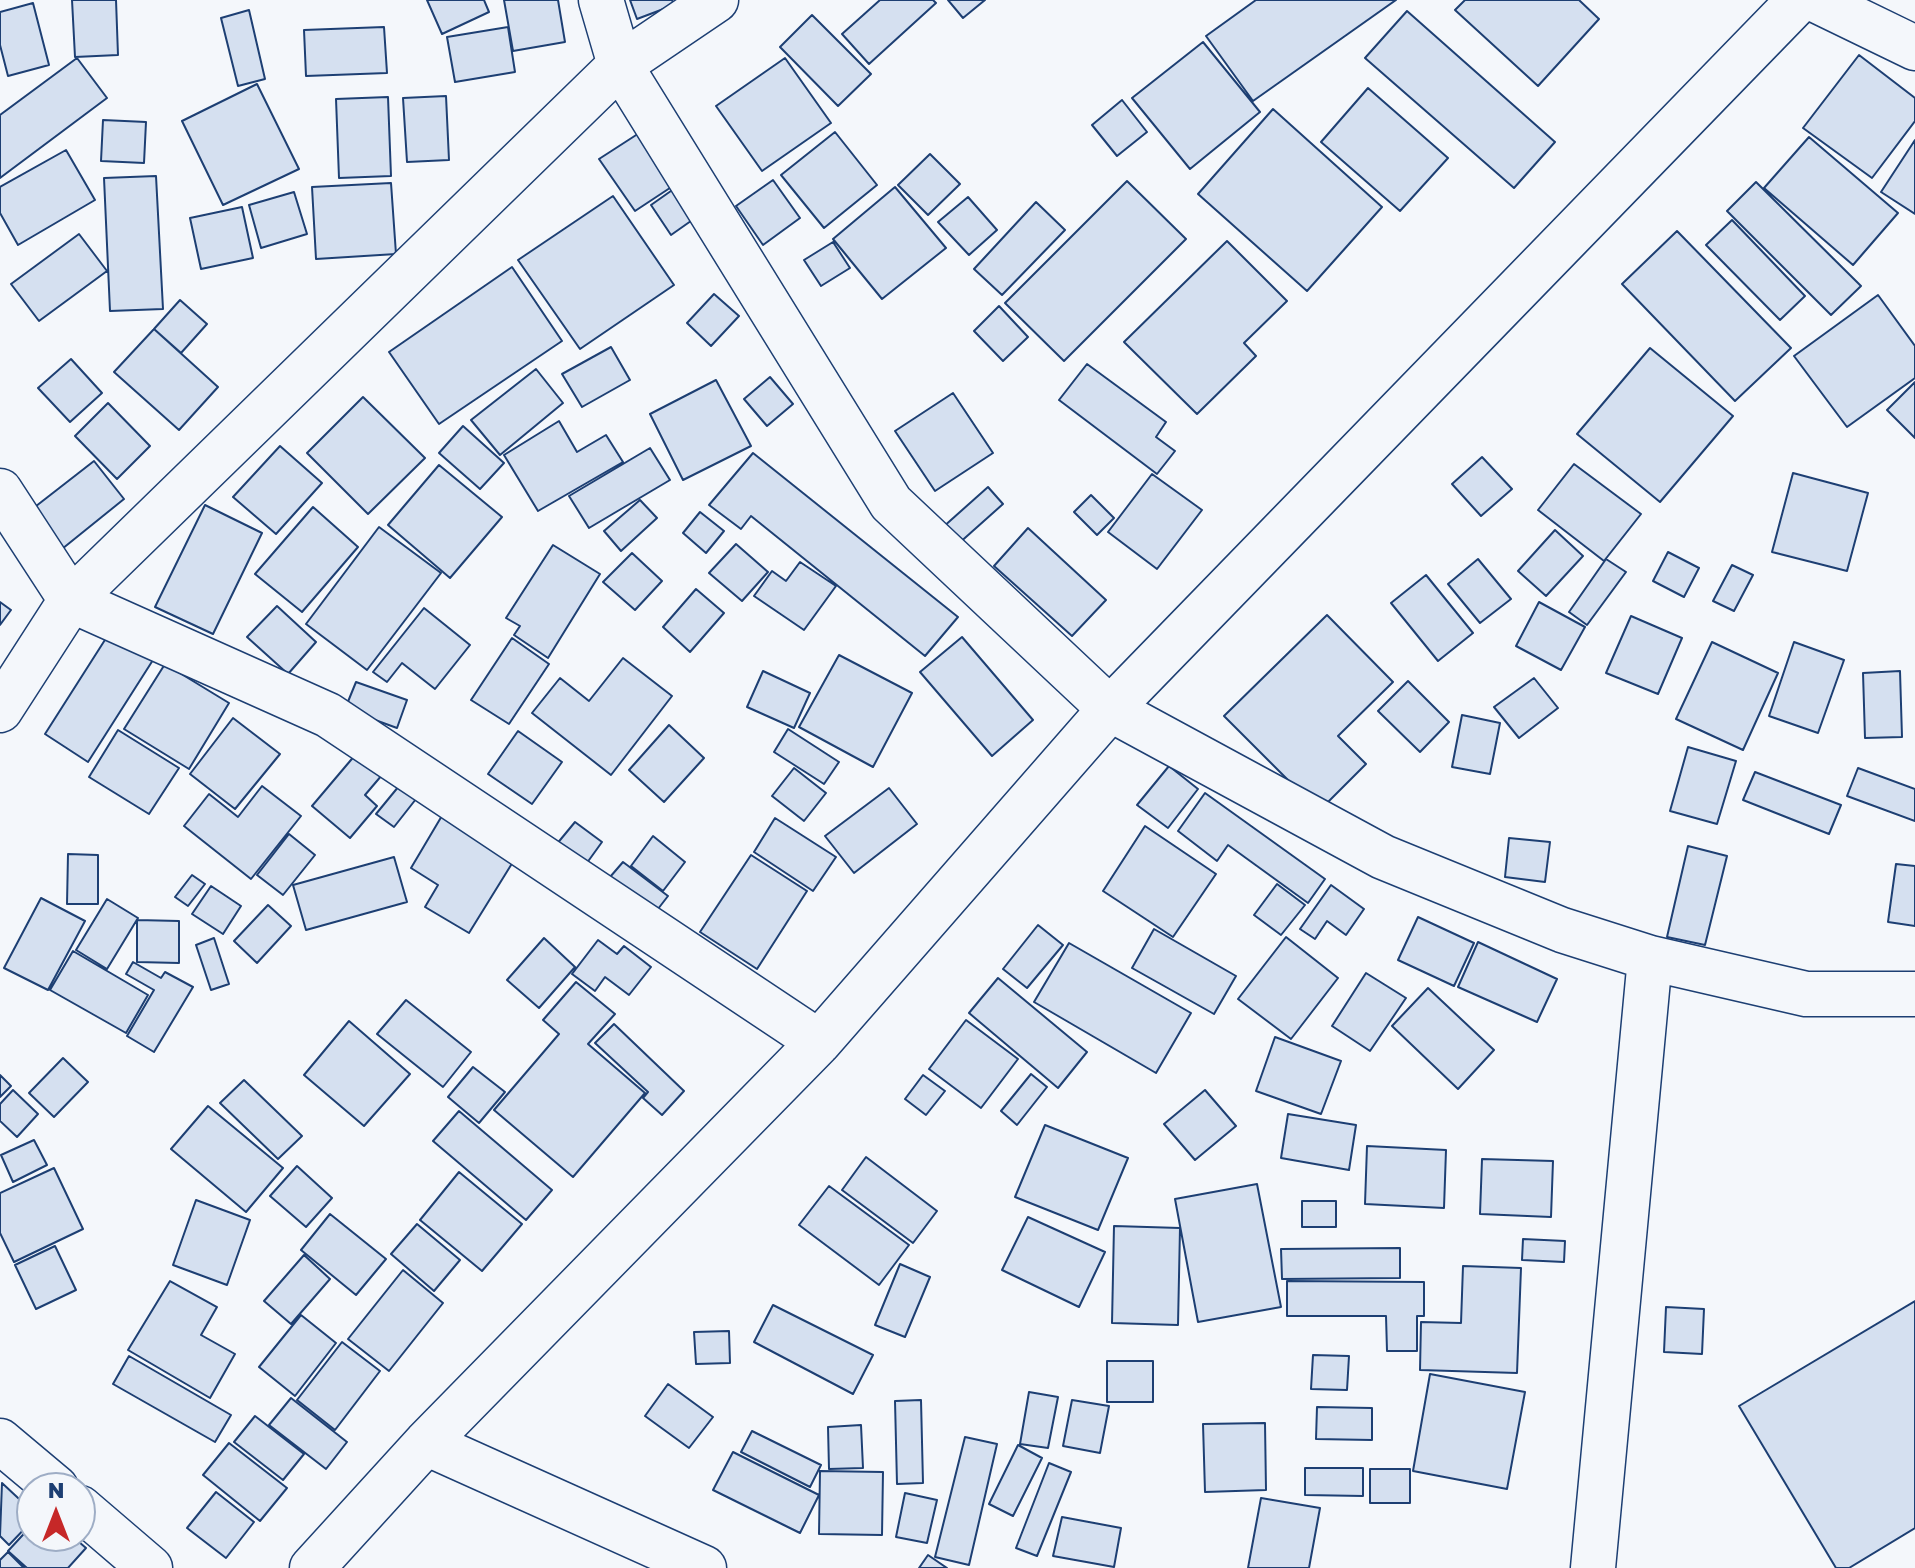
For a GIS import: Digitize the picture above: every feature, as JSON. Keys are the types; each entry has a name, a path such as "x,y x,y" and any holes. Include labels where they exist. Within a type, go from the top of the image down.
{"street":[{"path":"601,0 620,65 891,503 1110,709 1383,857 1562,930 1650,958 1806,994 1915,994"},
{"path":"0,710 71,600 620,65 716,0"},
{"path":"312,1568 426,1443 819,1042 1110,709 1799,0"},
{"path":"1816,0 1915,48"},
{"path":"0,491 71,600 328,715 819,1042"},
{"path":"1593,1568 1650,958"},
{"path":"0,1441 37,1472"},
{"path":"426,1443 704,1568"},
{"path":"96,1522 150,1568"}],"building":[{"path":"72,0 116,0 118,55 75,57"},
{"path":"427,0 484,0 489,12 442,34"},
{"path":"504,0 558,0 565,42 513,51"},
{"path":"630,0 672,0 674,5 637,19"},
{"path":"880,0 933,0 936,3 869,64 842,34"},
{"path":"948,0 985,0 963,18"},
{"path":"1256,0 1396,0 1253,101 1206,36"},
{"path":"1465,0 1579,0 1599,19 1538,86 1455,10"},
{"path":"33,3 49,65 8,76 0,45 0,12"},
{"path":"249,10 265,79 238,86 221,18"},
{"path":"1407,11 1555,142 1514,188 1365,58"},
{"path":"812,15 871,74 838,106 780,47"},
{"path":"384,27 387,73 306,76 304,30"},
{"path":"508,27 515,72 455,82 447,37"},
{"path":"1203,42 1260,112 1190,169 1132,98"},
{"path":"1859,55 1915,98 1915,121 1872,178 1803,128"},
{"path":"77,58 107,98 0,178 0,115"},
{"path":"785,58 831,123 762,171 716,106"},
{"path":"257,84 299,169 223,205 182,121"},
{"path":"1368,88 1448,158 1400,211 1321,142"},
{"path":"446,96 449,160 407,162 403,98"},
{"path":"388,97 391,176 339,178 336,99"},
{"path":"1122,100 1147,132 1117,156 1092,125"},
{"path":"1273,109 1382,207 1307,291 1198,194"},
{"path":"103,120 146,122 144,163 101,161"},
{"path":"647,128 682,180 635,211 599,159"},
{"path":"835,132 877,185 824,228 781,175"},
{"path":"1809,137 1898,213 1853,265 1764,188"},
{"path":"1915,140 1915,214 1881,192"},
{"path":"66,150 95,200 18,245 0,213 0,187"},
{"path":"930,154 960,184 928,215 898,185"},
{"path":"156,176 163,309 110,311 104,178"},
{"path":"773,180 800,218 763,245 736,206"},
{"path":"1127,181 1186,239 1064,361 1005,303"},
{"path":"1756,182 1861,286 1831,315 1727,211"},
{"path":"391,183 396,254 316,259 312,187"},
{"path":"678,186 698,216 671,235 651,205"},
{"path":"895,187 946,248 882,299 833,239"},
{"path":"294,192 307,234 261,248 249,205"},
{"path":"613,196 674,285 580,349 518,260"},
{"path":"968,197 997,230 969,255 938,222"},
{"path":"1036,202 1065,230 1002,295 974,269"},
{"path":"242,207 253,258 201,269 190,218"},
{"path":"1732,220 1805,296 1780,320 1706,245"},
{"path":"1677,231 1791,348 1735,401 1622,284"},
{"path":"79,234 107,271 39,321 11,284"},
{"path":"1227,241 1287,301 1244,343 1256,356 1197,414 1124,342"},
{"path":"833,242 850,268 821,286 804,260"},
{"path":"512,267 562,341 439,424 389,352"},
{"path":"714,294 739,316 711,346 687,323"},
{"path":"1878,295 1915,346 1915,378 1847,427 1794,356"},
{"path":"180,300 207,324 181,353 154,329"},
{"path":"999,306 1028,337 1003,361 974,331"},
{"path":"154,329 218,387 179,430 114,372"},
{"path":"611,347 630,380 582,407 562,374"},
{"path":"1650,348 1733,416 1660,502 1577,434"},
{"path":"71,359 102,393 70,422 38,388"},
{"path":"1087,364 1166,422 1156,437 1175,451 1157,474 1059,400"},
{"path":"536,369 563,403 500,455 471,420"},
{"path":"770,377 793,404 767,426 744,399"},
{"path":"716,380 751,446 683,480 650,414"},
{"path":"1915,382 1915,438 1887,410"},
{"path":"953,393 993,453 935,491 895,431"},
{"path":"363,397 425,458 368,514 307,453"},
{"path":"108,403 150,446 117,479 75,436"},
{"path":"559,421 577,452 606,435 623,462 538,511 504,455"},
{"path":"463,426 504,463 480,489 439,453"},
{"path":"280,446 322,483 276,534 233,497"},
{"path":"650,448 670,480 589,528 569,496"},
{"path":"753,453 958,617 925,656 751,516 741,529 709,505"},
{"path":"1482,457 1512,489 1481,516 1452,484"},
{"path":"94,461 124,499 62,549 31,510"},
{"path":"1574,464 1641,514 1604,561 1538,510"},
{"path":"439,465 502,517 450,578 388,525"},
{"path":"1793,473 1868,493 1847,571 1772,552"},
{"path":"1152,474 1202,510 1157,569 1108,532"},
{"path":"988,487 1003,504 957,545 942,528"},
{"path":"1091,495 1114,518 1097,535 1074,512"},
{"path":"640,500 657,518 621,551 604,531"},
{"path":"205,505 262,533 213,634 155,607"},
{"path":"313,507 358,547 302,612 255,574"},
{"path":"700,512 724,531 706,553 683,533"},
{"path":"379,527 441,573 367,670 306,624"},
{"path":"1028,528 1106,600 1072,636 994,566"},
{"path":"1555,530 1583,556 1546,596 1518,571"},
{"path":"736,544 768,572 742,601 709,573"},
{"path":"553,545 600,574 548,658 514,635 520,626 506,618"},
{"path":"1668,552 1699,568 1684,597 1653,581"},
{"path":"632,553 662,581 635,610 603,582"},
{"path":"1478,559 1511,599 1480,623 1448,584"},
{"path":"1606,559 1626,572 1587,625 1569,612"},
{"path":"800,562 836,586 804,630 754,596 772,571 786,581"},
{"path":"1732,565 1753,575 1734,611 1713,601"},
{"path":"1426,575 1473,633 1438,661 1391,603"},
{"path":"696,589 724,613 690,652 663,627"},
{"path":"0,602 11,610 0,625"},
{"path":"1539,602 1585,627 1561,670 1516,646"},
{"path":"277,606 316,642 288,674 247,637"},
{"path":"424,608 470,645 435,689 402,663 387,682 373,672"},
{"path":"1327,615 1393,682 1338,736 1366,764 1319,811 1224,716"},
{"path":"1631,616 1682,638 1658,694 1606,673"},
{"path":"110,632 153,660 88,762 45,734"},
{"path":"962,637 1033,720 992,756 920,672"},
{"path":"512,638 549,664 509,724 471,700"},
{"path":"1712,642 1778,673 1743,750 1676,719"},
{"path":"1794,642 1844,660 1818,733 1769,716"},
{"path":"839,655 912,693 873,767 799,727"},
{"path":"623,658 672,696 611,775 532,713 560,678 589,701"},
{"path":"165,664 229,703 189,769 124,729"},
{"path":"763,671 810,693 794,728 747,707"},
{"path":"1900,671 1902,737 1865,738 1863,673"},
{"path":"1534,678 1558,708 1519,738 1494,707"},
{"path":"1408,681 1449,722 1420,752 1378,711"},
{"path":"356,682 407,700 397,728 345,709"},
{"path":"1462,715 1500,723 1490,774 1452,767"},
{"path":"233,718 280,754 235,809 190,774"},
{"path":"669,725 704,758 664,802 629,770"},
{"path":"788,729 839,762 824,784 774,752"},
{"path":"118,730 179,768 149,814 89,777"},
{"path":"518,731 562,762 532,804 488,774"},
{"path":"1688,747 1736,761 1717,824 1670,811"},
{"path":"356,754 382,775 365,795 377,806 350,838 312,806"},
{"path":"1169,766 1198,789 1168,828 1137,805"},
{"path":"794,768 826,793 804,821 772,796"},
{"path":"1858,768 1915,789 1915,821 1847,796"},
{"path":"1755,772 1841,805 1829,834 1743,800"},
{"path":"262,786 301,816 251,879 184,826 209,794 238,817"},
{"path":"399,786 416,799 394,827 376,814"},
{"path":"889,788 917,824 854,873 825,836"},
{"path":"1205,793 1325,879 1308,903 1228,845 1217,861 1178,831"},
{"path":"443,814 516,857 469,933 425,907 438,885 411,868"},
{"path":"775,818 836,857 813,891 754,852"},
{"path":"575,822 602,842 584,867 556,845"},
{"path":"1145,826 1216,874 1173,937 1103,891"},
{"path":"289,834 315,855 283,895 257,875"},
{"path":"653,836 685,862 663,891 631,866"},
{"path":"1509,838 1550,842 1545,882 1505,877"},
{"path":"1688,846 1727,856 1705,945 1667,937"},
{"path":"68,854 98,855 98,904 67,904"},
{"path":"751,855 807,891 757,969 700,932"},
{"path":"394,857 407,902 306,930 293,885"},
{"path":"623,862 668,896 651,918 604,884"},
{"path":"1896,864 1915,866 1915,926 1888,922"},
{"path":"192,875 205,884 188,906 175,897"},
{"path":"1277,884 1305,905 1281,935 1254,915"},
{"path":"1331,885 1364,909 1346,935 1327,921 1315,939 1300,929"},
{"path":"211,886 241,906 223,934 192,914"},
{"path":"41,898 85,921 48,990 4,968"},
{"path":"107,899 138,918 107,969 76,950"},
{"path":"268,905 291,926 257,963 234,941"},
{"path":"1418,917 1474,943 1454,986 1398,960"},
{"path":"137,920 179,921 179,963 137,962"},
{"path":"1038,925 1063,945 1027,988 1003,969"},
{"path":"1154,929 1236,976 1214,1014 1132,968"},
{"path":"1286,937 1338,978 1291,1039 1238,999"},
{"path":"214,938 229,984 211,990 196,945"},
{"path":"544,938 575,967 539,1008 507,980"},
{"path":"598,940 617,954 624,946 651,967 629,995 605,977 595,991 572,974"},
{"path":"1478,942 1557,979 1537,1022 1458,987"},
{"path":"1069,943 1191,1013 1156,1073 1034,1002"},
{"path":"73,951 148,995 126,1033 50,990"},
{"path":"133,962 161,978 165,972 193,987 154,1052 127,1036 154,990 126,974"},
{"path":"1366,973 1406,998 1370,1051 1332,1026"},
{"path":"998,978 1087,1052 1058,1088 969,1013"},
{"path":"576,982 615,1014 588,1044 645,1093 573,1177 494,1110 559,1034 543,1020"},
{"path":"1428,988 1494,1050 1458,1089 1392,1026"},
{"path":"406,1000 471,1052 443,1087 377,1034"},
{"path":"966,1020 1018,1059 981,1108 929,1069"},
{"path":"349,1021 410,1074 364,1126 304,1075"},
{"path":"614,1024 684,1091 662,1115 643,1098 648,1092 595,1043"},
{"path":"1275,1037 1341,1061 1321,1114 1256,1091"},
{"path":"63,1058 88,1082 54,1117 29,1093"},
{"path":"473,1067 505,1092 479,1123 448,1097"},
{"path":"1031,1074 1047,1087 1017,1125 1001,1111"},
{"path":"0,1075 11,1086 0,1097"},
{"path":"923,1075 945,1091 926,1115 905,1099"},
{"path":"244,1080 302,1136 278,1159 220,1103"},
{"path":"13,1090 38,1114 17,1137 0,1121 0,1104"},
{"path":"1205,1090 1236,1126 1195,1160 1164,1124"},
{"path":"208,1106 283,1168 246,1212 171,1149"},
{"path":"459,1111 552,1190 526,1220 433,1141"},
{"path":"1288,1114 1356,1125 1349,1170 1281,1158"},
{"path":"1045,1125 1128,1158 1098,1230 1015,1197"},
{"path":"34,1140 47,1165 13,1182 1,1155"},
{"path":"1367,1146 1446,1150 1444,1208 1365,1204"},
{"path":"866,1157 937,1211 913,1243 842,1190"},
{"path":"1482,1159 1553,1161 1551,1217 1480,1214"},
{"path":"297,1166 332,1198 306,1227 270,1196"},
{"path":"54,1168 83,1229 14,1262 0,1233 0,1193"},
{"path":"459,1172 522,1224 482,1271 420,1220"},
{"path":"1257,1184 1281,1307 1198,1322 1175,1199"},
{"path":"829,1186 909,1245 879,1285 799,1225"},
{"path":"196,1200 250,1220 227,1285 173,1265"},
{"path":"1302,1201 1336,1201 1336,1227 1302,1227"},
{"path":"330,1214 386,1259 356,1295 301,1250"},
{"path":"1028,1217 1105,1252 1079,1307 1002,1270"},
{"path":"417,1224 460,1260 434,1291 391,1254"},
{"path":"1114,1226 1180,1228 1178,1325 1112,1323"},
{"path":"1523,1239 1565,1241 1564,1262 1522,1260"},
{"path":"55,1246 76,1290 36,1309 15,1265"},
{"path":"1400,1248 1400,1278 1282,1279 1281,1249"},
{"path":"304,1255 330,1279 291,1324 264,1301"},
{"path":"900,1264 930,1277 905,1337 875,1325"},
{"path":"1463,1266 1521,1268 1517,1373 1420,1370 1421,1322 1461,1323"},
{"path":"403,1270 443,1303 389,1371 348,1339"},
{"path":"170,1281 217,1307 201,1335 235,1354 210,1398 128,1350"},
{"path":"1287,1281 1424,1282 1424,1316 1417,1316 1417,1351 1387,1351 1386,1316 1287,1316"},
{"path":"1915,1301 1915,1528 1849,1568 1836,1568 1739,1406"},
{"path":"773,1305 873,1355 853,1394 754,1342"},
{"path":"1666,1307 1704,1309 1702,1354 1664,1352"},
{"path":"301,1315 336,1343 295,1396 259,1367"},
{"path":"729,1331 730,1363 696,1364 694,1332"},
{"path":"342,1342 380,1371 335,1430 297,1400"},
{"path":"1313,1355 1349,1356 1347,1390 1311,1389"},
{"path":"129,1356 231,1415 215,1442 113,1384"},
{"path":"1107,1361 1153,1361 1153,1402 1107,1402"},
{"path":"1430,1374 1525,1392 1507,1489 1413,1471"},
{"path":"668,1384 713,1417 689,1448 645,1416"},
{"path":"1029,1392 1058,1397 1048,1448 1020,1444"},
{"path":"291,1398 347,1442 326,1469 269,1425"},
{"path":"921,1400 923,1483 897,1484 895,1401"},
{"path":"1072,1400 1109,1406 1100,1453 1063,1446"},
{"path":"1317,1407 1372,1408 1372,1440 1316,1439"},
{"path":"255,1416 304,1454 283,1480 234,1442"},
{"path":"1265,1423 1266,1490 1205,1492 1203,1424"},
{"path":"861,1425 863,1468 829,1469 828,1427"},
{"path":"752,1431 821,1465 810,1487 741,1452"},
{"path":"965,1437 997,1444 969,1565 935,1557"},
{"path":"229,1443 287,1488 260,1521 203,1475"},
{"path":"1018,1445 1042,1458 1013,1516 989,1504"},
{"path":"733,1452 819,1495 800,1533 713,1490"},
{"path":"1049,1463 1071,1472 1037,1556 1016,1548"},
{"path":"1305,1468 1363,1468 1363,1496 1305,1495"},
{"path":"1370,1469 1410,1469 1410,1503 1370,1503"},
{"path":"820,1471 883,1472 882,1535 819,1534"},
{"path":"2,1483 16,1496 16,1538 9,1545 0,1536"},
{"path":"216,1492 254,1522 226,1558 187,1528"},
{"path":"905,1493 937,1500 927,1543 896,1537"},
{"path":"1261,1498 1320,1508 1309,1568 1248,1568"},
{"path":"1062,1517 1121,1528 1114,1567 1053,1556"},
{"path":"16,1542 16,1552 82,1552 68,1568 27,1568 8,1551"},
{"path":"8,1552 24,1568 0,1568 0,1560"},
{"path":"928,1555 947,1568 919,1568"}]}
